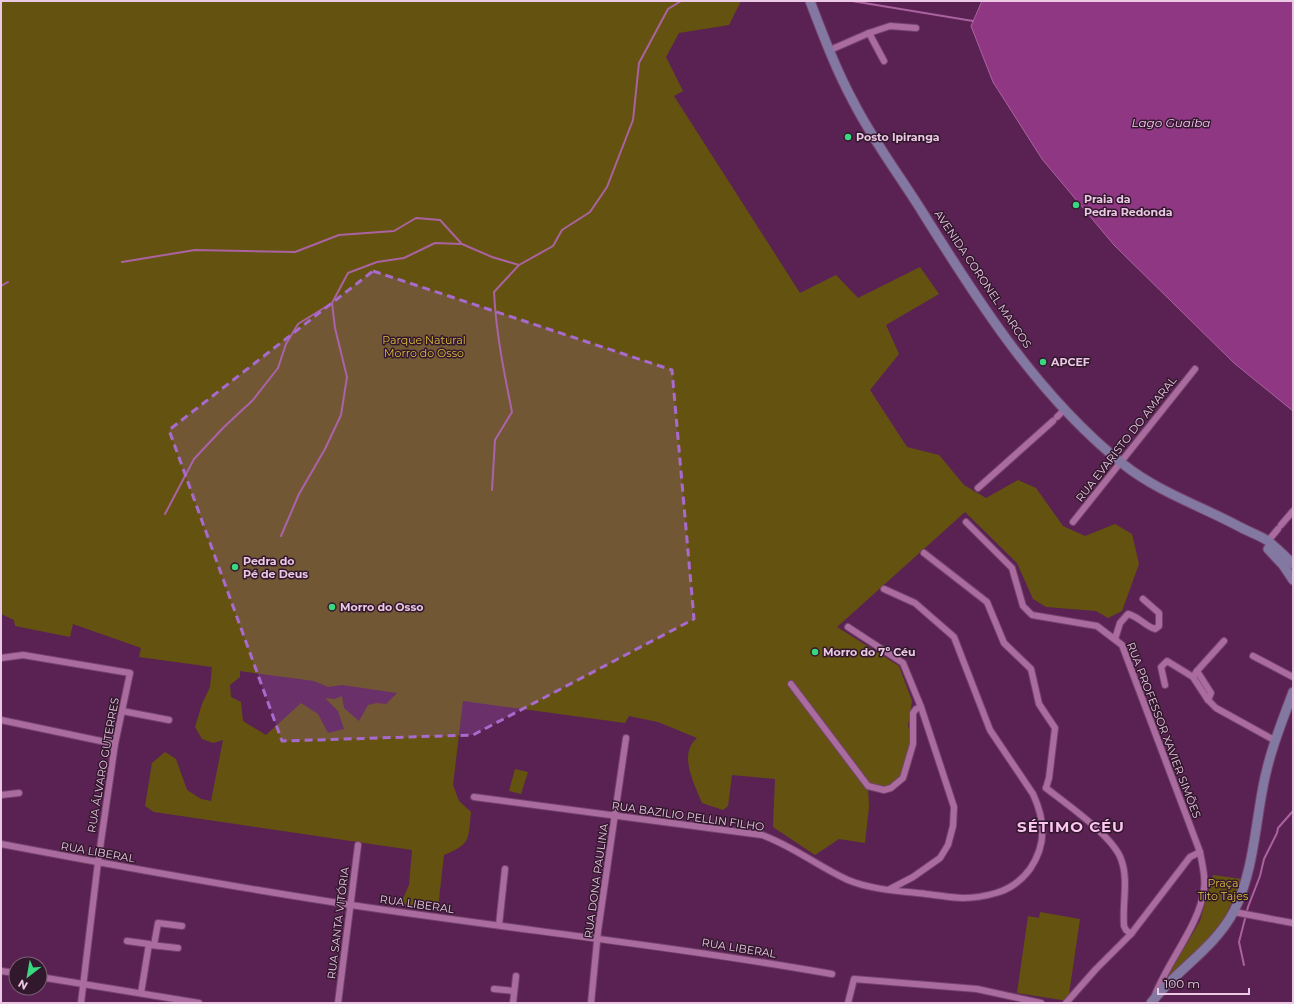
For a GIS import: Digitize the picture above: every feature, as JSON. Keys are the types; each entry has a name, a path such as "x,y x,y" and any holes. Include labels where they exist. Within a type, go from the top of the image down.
{"main road":[{"name":"AVENIDA CORONEL MARCOS","path":"810,1 851,97 876,141 949,254 1016,349 1064,408 1120,462 1159,489 1206,509 1268,541 1293,564"},
{"name":"AVENIDA CORONEL MARCOS","path":"1249,532 1273,553 1293,580"},
{"path":"1152,1001 1236,913 1247,877 1263,786 1274,740 1293,692"}],"street":[{"path":"830,50 869,33 890,26 916,28"},
{"path":"869,33 884,62"},
{"name":"RUA EVARISTO DO AMARAL","path":"1073,522 1195,368"},
{"path":"978,488 1055,419 1064,408"},
{"path":"1268,541 1293,511"},
{"name":"RUA PROFESSOR XAVIER SIMÕES","path":"966,522 1012,568 1023,607 1032,615 1097,626 1122,645 1200,852 1204,869 1204,889 1195,919 1160,981 1152,1001"},
{"path":"924,553 988,602 1004,643 1031,669 1039,704 1055,728 1049,778 1046,788 1040,793 1033,794"},
{"name":"RUA BAZILIO PELLIN FILHO","path":"474,798 762,835 779,841 848,880 889,889 963,898 994,894 1006,890 1023,878 1034,862 1040,848 1043,830 1040,813 1033,794 990,730 954,637 915,603 884,589"},
{"path":"1115,639 1120,623 1128,614 1134,615 1148,626 1155,629 1159,626 1159,613 1143,599"},
{"path":"848,627 904,663 921,707 954,807 954,826 948,845 940,858 913,877 889,889"},
{"path":"1193,677 1224,641"},
{"name":"RUA ÁLVARO GUTERRES","path":"1,658 23,655 130,673 115,744 98,862 81,1003"},
{"path":"1253,656 1293,677"},
{"path":"1165,685 1161,667 1167,661 1193,677 1208,700 1216,708 1274,740"},
{"path":"1197,671 1211,693 1208,700"},
{"path":"791,684 868,786 884,790 891,788 903,778 913,744 914,713 916,709 921,707"},
{"path":"122,711 169,720"},
{"path":"1,712 3,720 115,744"},
{"name":"RUA DONA PAULINA","path":"591,1003 597,939 626,738"},
{"path":"1046,788 1111,842 1121,859 1124,880 1124,926 1131,934"},
{"path":"1,795 19,793"},
{"name":"RUA LIBERAL","path":"1,844 98,862 351,904 736,957 832,974"},
{"name":"RUA SANTA VITÓRIA","path":"338,1003 358,845"},
{"path":"1066,1003 1096,969 1131,934 1190,857 1200,852"},
{"path":"498,925 505,868"},
{"path":"1236,913 1293,923"},
{"path":"141,994 158,923 182,926"},
{"path":"127,941 178,948"},
{"path":"513,1003 516,976"},
{"path":"48,978 199,1003"},
{"path":"848,1003 854,979 977,989 1042,1003"},
{"path":"494,989 514,991"}],"highlighted area":[{"path":"373,271 672,370 694,619 473,735 282,741 169,430"}],"green space":[{"name":"Parque Natural Morro do Osso","path":"1,1 741,1 729,25 679,33 666,57 683,91 674,96 800,293 836,275 858,298 920,267 939,294 886,325 899,354 870,390 907,447 939,455 964,485 986,498 1018,480 1036,488 1063,526 1085,536 1115,524 1132,534 1139,564 1122,611 1108,618 1096,611 1046,607 1033,599 1017,563 965,512 837,627 899,666 912,701 908,726 912,741 900,778 891,787 868,787 869,807 865,843 839,839 815,855 773,827 775,779 732,775 728,806 723,810 702,803 689,769 688,760 691,745 697,738 658,722 629,716 625,723 463,701 453,785 459,801 471,812 469,829 464,844 444,855 438,908 406,905 402,901 409,885 412,850 154,812 145,806 152,763 165,752 176,759 187,790 201,799 211,801 223,740 213,743 202,739 195,727 202,704 210,687 212,667 139,657 141,648 73,624 70,637 15,626 14,620 1,614","holes":["240,671 314,681 328,687 342,685 397,693 386,704 377,703 368,705 359,721 344,708 342,696 335,699 325,698 338,711 344,729 328,733 318,714 301,703 266,735 243,721 241,702 231,697 230,685 240,677"]},
{"path":"515,769 528,772 521,794 509,791"},
{"name":"Praça Tito Tajes","path":"1213,875 1242,879 1221,926 1164,982 1200,921"},
{"path":"1040,912 1080,919 1068,1001 1017,993 1028,916 1039,918"}],"water":[{"name":"Lago Guaíba","path":"982,1 1293,1 1293,411 1234,363 1114,245 1042,159 993,82 971,26"}],"waterway":[{"path":"281,536 299,494 325,449 341,415 347,377 335,328 332,303 348,273 377,262 404,258 435,243 462,244 492,257 519,265 553,246 562,230 590,212 607,187 633,120 639,63 668,9 681,1"},
{"path":"852,1 973,21"},
{"path":"122,262 195,250 295,252 339,235 394,231 416,218 440,220 461,243"},
{"path":"492,490 495,440 512,412 498,337 494,292 519,265"},
{"path":"1,286 8,282"},
{"path":"165,514 194,459 224,427 253,400 278,368 286,344 298,324 332,303"},
{"path":"1244,965 1239,942 1248,907 1260,876 1264,859 1278,828 1293,811"}],"place":[{"name":"Posto Ipiranga","path":"848,137"},
{"name":"Praia da Pedra Redonda","path":"1076,205"},
{"name":"APCEF","path":"1043,362"},
{"name":"Pedra do Pé de Deus","path":"235,567"},
{"name":"Morro do Osso","path":"332,607"},
{"name":"Morro do 7º Céu","path":"815,652"}],"district":[{"name":"SÉTIMO CÉU","path":"1071,827"}]}
